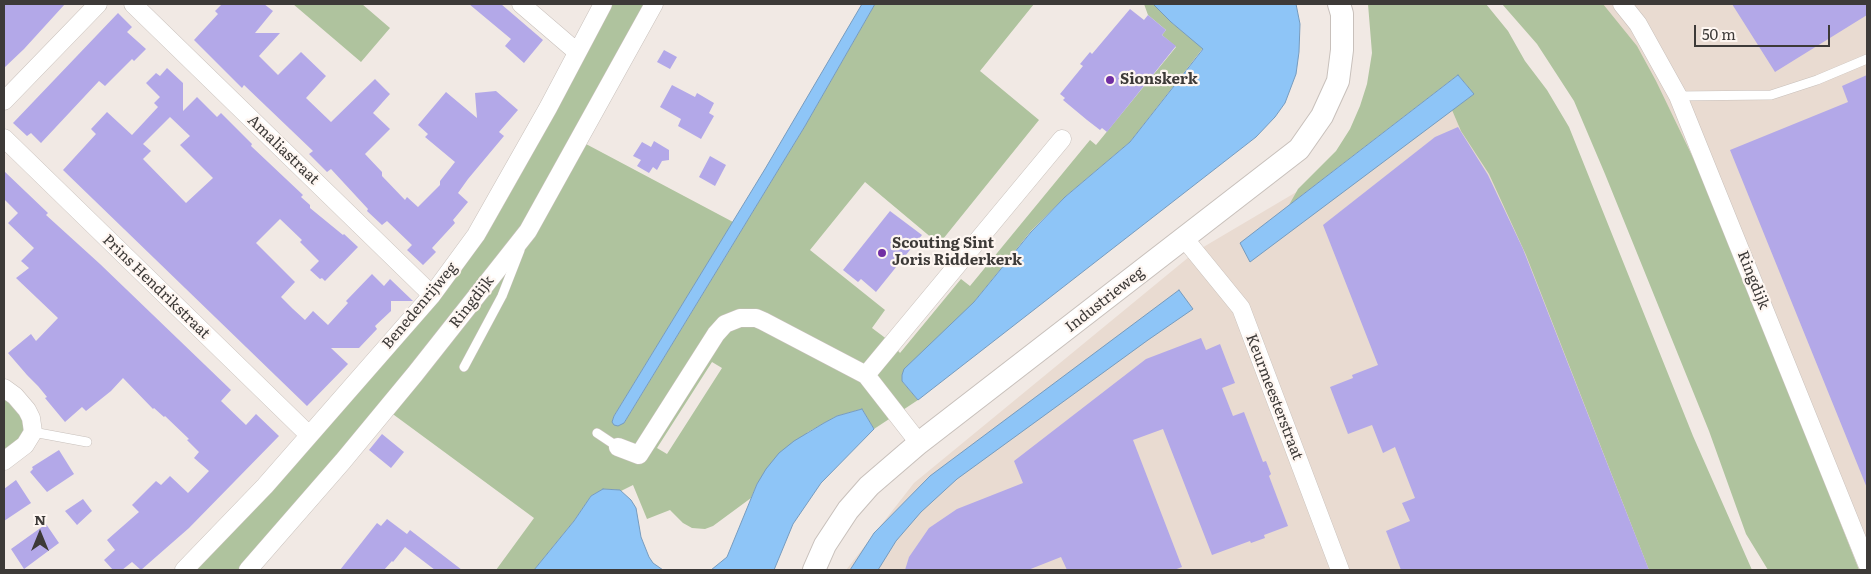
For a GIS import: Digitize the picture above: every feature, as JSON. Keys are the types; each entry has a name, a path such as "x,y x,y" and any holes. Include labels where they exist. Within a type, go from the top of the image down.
{"street":[{"path":"4,101 98,4"},
{"name":"Amaliastraat","path":"133,4 432,295"},
{"path":"521,4 578,52"},
{"name":"Benedenrijweg","path":"184,570 265,486 432,295 476,235 548,108 603,4"},
{"name":"Ringdijk","path":"248,570 343,461 415,374 528,231 654,4"},
{"name":"Industrieweg","path":"814,570 825,545 848,510 869,486 919,444 1299,149 1322,116 1338,81 1341,58 1342,14 1339,4"},
{"name":"Ringdijk","path":"1622,4 1638,24 1678,96 1867,564"},
{"name":"Prins Hendrikstraat","path":"4,138 309,435"},
{"path":"866,375 1062,139"},
{"name":"Keurmeesterstraat","path":"1184,238 1241,308 1340,570"},
{"path":"618,447 639,455 716,334 725,324 740,318 756,318 866,375 919,444"},
{"path":"4,388 15,396 27,410 31,418 33,432 25,445 4,461"}],"lane":[{"path":"1678,96 1771,95 1817,80 1867,59"},
{"path":"464,368 502,296 528,231"},
{"path":"33,432 87,442"},
{"path":"597,433 618,447"}],"shaded area":[{"path":"1559,4 1867,4 1867,570 1818,570"},
{"path":"1506,68 1705,570 846,570 914,483 1195,252"}],"green space":[{"path":"293,4 362,4 390,28 361,62"},
{"path":"612,4 647,4 511,244 261,547 239,570 193,570 262,502 475,251 487,234 525,167 532,150"},
{"path":"875,4 1034,4 980,71 1039,120 939,244 865,182 810,250 885,310 872,328 888,340 900,353 961,279 970,286 1090,140 1096,145 1176,47 1162,35 1166,30 1148,15 1144,4 1153,4 1171,22 1203,48 1130,142 1065,197 1031,231 974,302 902,381 918,400 874,429 862,409 837,416 808,432 757,484 751,498 713,526 705,529 692,528 683,523 670,510 647,519 633,485 621,491 604,489 591,496 574,521 534,570 496,570 534,518 390,412 586,144 733,222 614,416 613,419 624,423 805,126","holes":["712,362 722,368 667,454 657,448"]},
{"path":"1368,4 1486,4 1508,31 1525,61 1547,90 1569,127 1693,436 1752,570 1649,570 1526,255 1489,174 1461,131 1452,110 1474,94 1458,75 1289,205 1298,189 1336,151 1350,129 1360,106 1367,84 1372,53"},
{"path":"1502,4 1603,4 1637,46 1711,195 1859,570 1768,570 1746,534 1709,431 1574,101 1537,44"},
{"path":"4,396 19,413 24,425 22,437 4,453"}],"water":[{"path":"862,4 875,4 805,126 624,423 618,426 614,425 612,422 614,416 765,169"},
{"path":"1153,4 1296,4 1300,24 1299,52 1296,74 1285,103 1256,137 918,400 902,381 904,369 974,302 1031,232 1065,197 1130,142 1203,49"},
{"path":"1458,75 1474,94 1250,262 1240,243"},
{"path":"1179,290 1193,309 957,479 921,512 896,541 878,570 850,570 874,533 930,476"},
{"path":"862,409 874,429 821,483 793,524 774,570 711,570 727,557 757,484 779,453 794,441 837,416"},
{"path":"603,489 620,490 631,500 636,508 641,537 649,557 653,563 663,570 534,570 574,521 591,496"}],"building":[{"path":"4,4 65,4 4,68"},
{"path":"222,4 264,4 273,11 255,33 280,33 259,56 278,75 301,52 326,76 306,98 331,122 375,79 390,94 373,113 390,129 365,154 382,172 382,176 405,200 407,197 418,207 440,185 440,181 455,162 425,137 428,134 418,125 446,92 477,118 475,93 496,91 518,110 499,132 504,136 458,193 468,202 453,220 455,223 432,248 436,252 423,265 407,250 412,245 387,221 382,225 367,211 368,209 331,169 327,172 309,154 313,151 244,85 242,88 194,40 218,14 215,11"},
{"path":"469,4 501,4 543,40 524,63 505,46 511,39"},
{"path":"1732,4 1867,4 1867,15 1775,72"},
{"name":"Sionskerk","path":"1130,9 1144,20 1148,15 1166,30 1162,35 1176,46 1107,132 1102,128 1100,130 1087,120 1063,100 1065,98 1060,94 1083,66 1080,64 1090,52 1092,54"},
{"path":"118,13 132,27 127,32 146,49 134,61 132,59 105,86 99,81 41,143 31,133 27,136 13,123"},
{"path":"664,50 677,57 670,69 657,62"},
{"path":"167,68 183,83 183,111 197,97 217,117 221,113 252,144 251,146 303,195 301,197 310,205 310,208 358,247 325,281 310,270 319,261 300,242 302,240 280,219 256,243 295,282 281,297 305,320 313,311 328,325 348,303 346,301 372,274 384,286 390,279 413,301 391,301 391,311 375,326 377,329 359,348 331,348 348,364 307,406 63,170 96,134 91,129 107,112 132,135 158,107 154,103 160,97 146,83 156,73 160,76","holes":["170,117 190,136 180,145 213,178 186,203 143,159 151,151 143,144"]},
{"path":"1867,75 1867,488 1730,150 1848,102 1842,86"},
{"path":"672,85 695,97 697,93 714,103 709,113 714,116 701,139 678,126 681,119 660,107"},
{"path":"1458,127 1488,175 1523,249 1649,570 1401,570 1386,531 1410,521 1402,503 1415,498 1395,447 1383,453 1372,425 1348,434 1330,387 1353,378 1352,375 1378,365 1323,225 1435,137"},
{"path":"654,141 669,150 669,160 662,161 657,170 653,167 649,173 637,166 641,160 633,156 642,142 651,147"},
{"path":"710,156 726,165 715,186 699,177"},
{"path":"4,171 48,213 46,215 100,264 231,390 221,401 246,425 256,414 279,436 189,528 141,570 132,562 122,570 113,570 104,560 115,550 107,540 139,512 132,505 156,481 161,485 170,476 188,493 209,471 194,458 199,452 187,440 189,439 165,416 153,409 123,378 111,391 86,411 82,407 65,422 45,398 47,397 38,386 8,353 31,334 36,341 58,318 16,278 29,268 21,261 34,248 8,223 18,213 4,199"},
{"name":"Scouting Sint Joris Ridderkerk","path":"890,211 922,235 876,292 861,279 858,282 843,270"},
{"path":"1201,338 1206,350 1220,344 1235,383 1222,388 1233,416 1244,412 1263,462 1266,461 1271,474 1269,476 1288,526 1264,535 1265,538 1251,543 1250,541 1212,555 1163,429 1133,440 1182,567 1174,570 1067,570 1061,557 1028,570 905,570 909,557 929,528 957,509 1023,483 1014,461 1146,359"},
{"path":"382,434 404,452 391,468 369,450"},
{"path":"59,450 74,474 47,492 30,472 33,469 32,467"},
{"path":"16,480 31,503 4,521 4,489"},
{"path":"83,499 92,511 77,525 65,511"},
{"path":"387,519 407,534 410,530 462,570 435,570 405,547 384,570 340,570 377,523 381,526"},
{"path":"46,524 59,543 24,569 11,549"}],"place":[{"name":"Sionskerk","path":"1110,80"},
{"name":"Scouting Sint Joris Ridderkerk","path":"882,253"}]}
